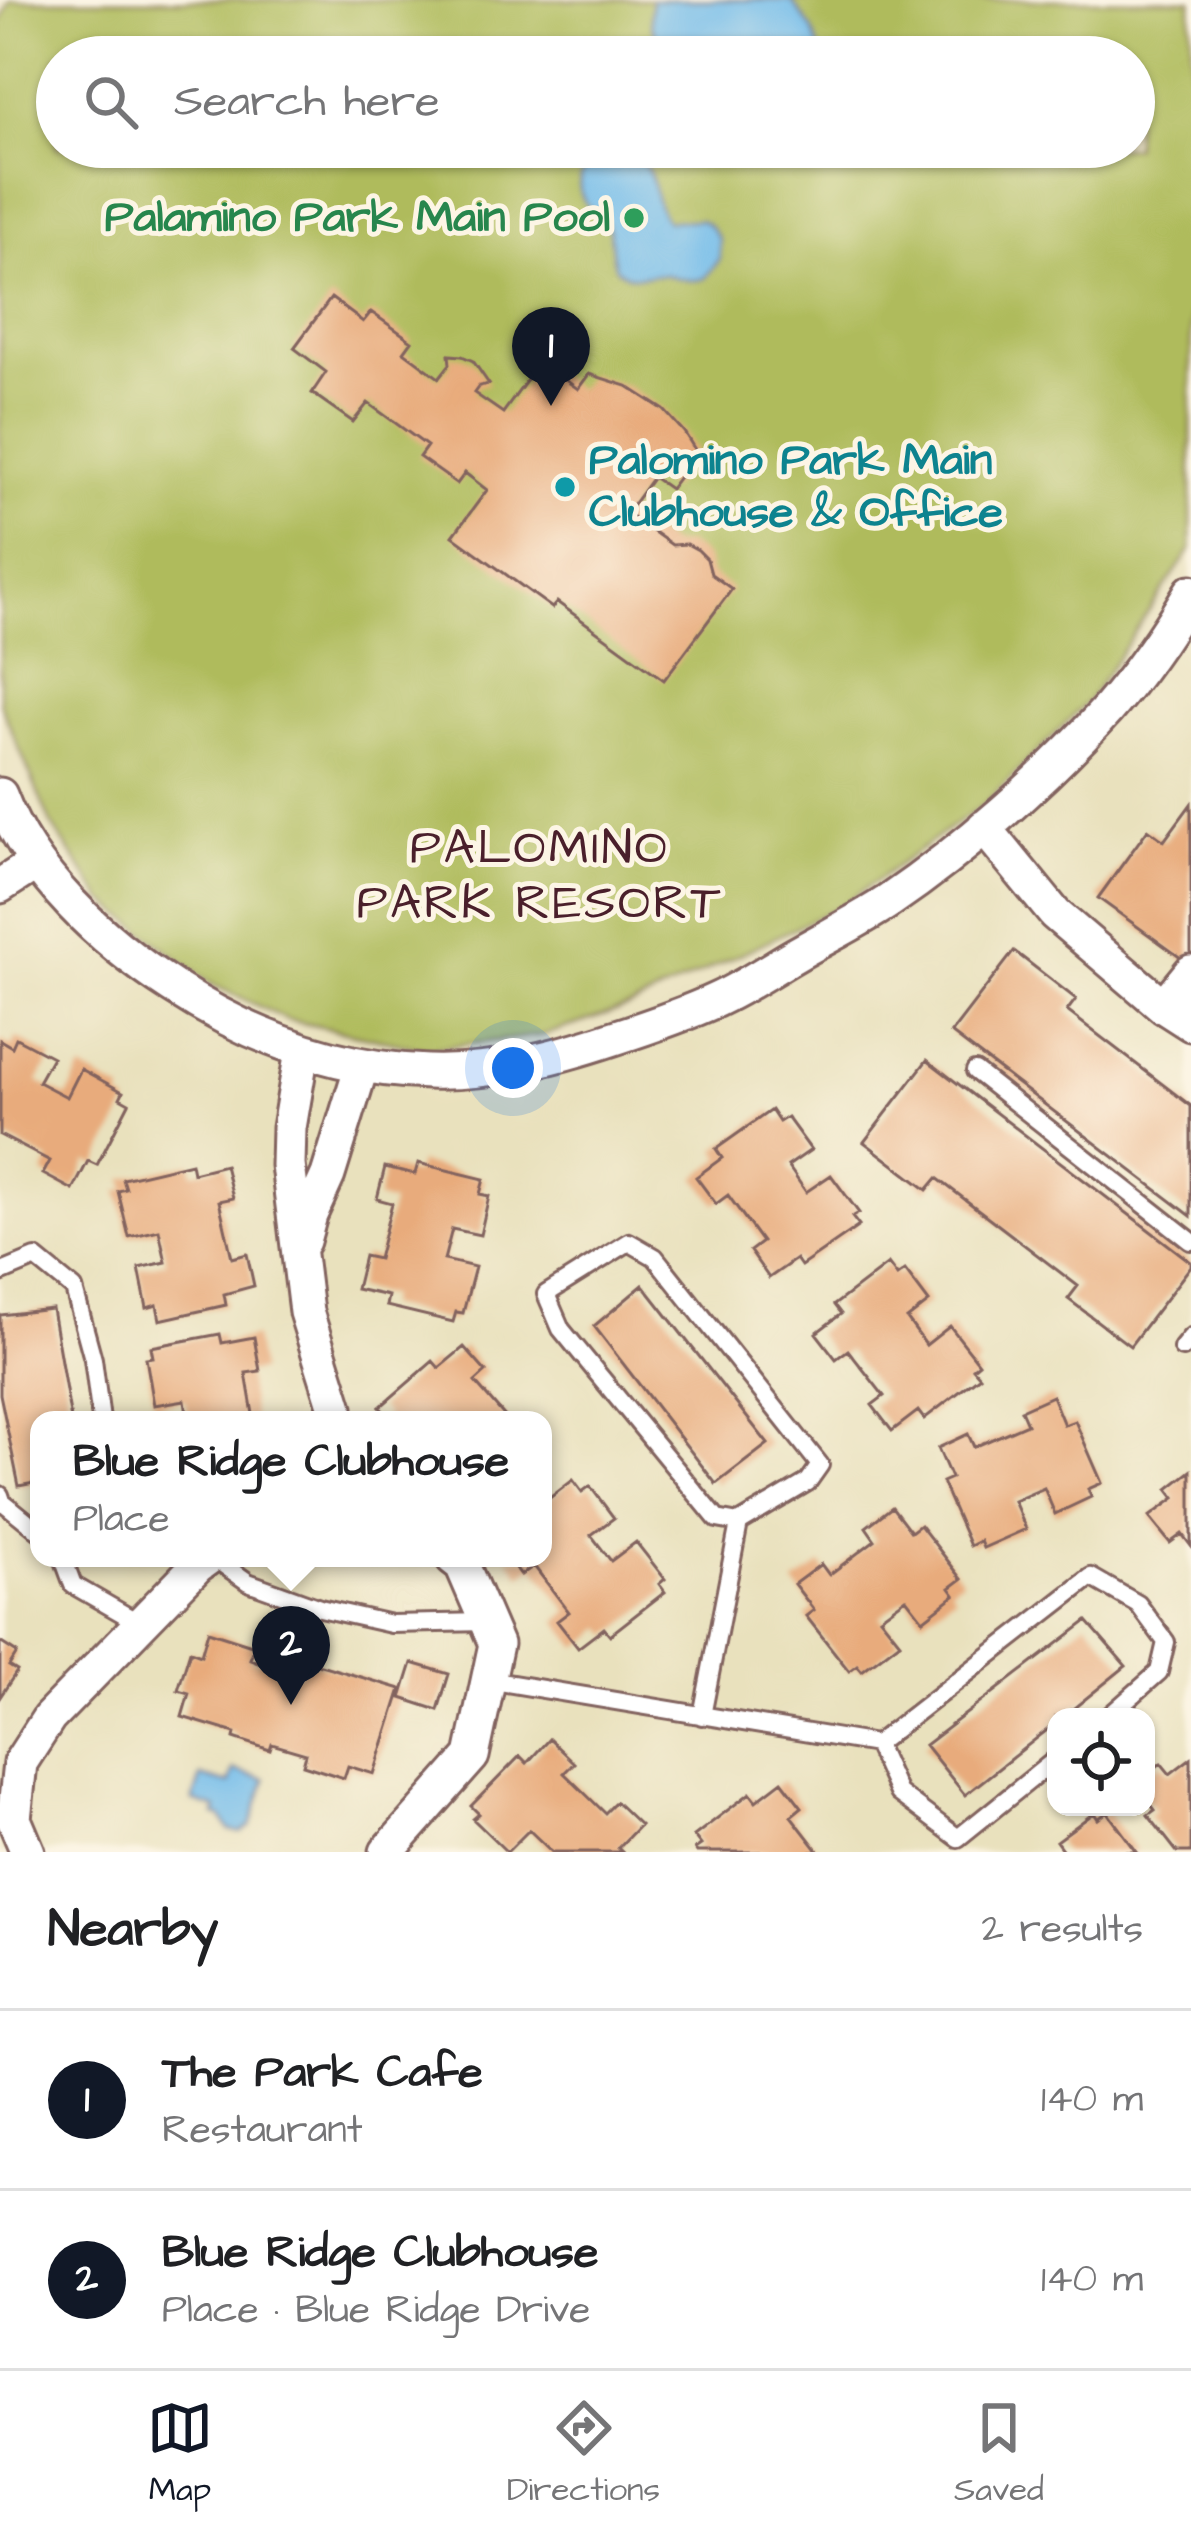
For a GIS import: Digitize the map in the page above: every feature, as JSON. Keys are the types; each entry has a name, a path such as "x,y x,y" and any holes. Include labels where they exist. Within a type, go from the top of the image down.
{"street":[{"path":"3,812 36,863 81,912 158,977 252,1031 302,1051 362,1065 427,1072 542,1060 717,1000 889,901 1009,807 1105,712 1139,672 1191,592"},
{"path":"983,827 1054,914 1177,1015 1191,972"},
{"path":"0,886 36,863"},
{"path":"302,1051 288,1165 306,1312 336,1411"},
{"path":"299,1255 362,1065"},
{"path":"28,1852 7,1822 20,1763 49,1718 201,1567"},
{"path":"387,1852 472,1756 496,1644 462,1567"}],"lane":[{"path":"975,1071 1191,1241"},
{"path":"702,1716 739,1523 808,1482 820,1465 656,1257 629,1242 546,1294 561,1329 717,1520 739,1523"},
{"path":"0,1274 36,1258 74,1289 93,1359 100,1411"},
{"path":"0,1495 30,1524"},
{"path":"67,1567 74,1585 140,1624"},
{"path":"225,1567 248,1582 320,1608 391,1624 486,1622"},
{"path":"488,1680 875,1744 1091,1577 1138,1604 1166,1642 1159,1672 1118,1708"},
{"path":"875,1744 898,1792 958,1838 1047,1766"}],"green space":[{"path":"10,0 1191,0 1191,549 1088,701 986,803 842,905 630,1007 544,1035 426,1049 288,1020 211,984 103,900 51,824 0,703 0,24"}],"water":[{"path":"652,0 791,0 815,36 656,36"},
{"name":"Palamino Park Main Pool","path":"646,168 667,221 701,220 710,226 719,239 720,259 705,278 694,280 622,273 616,268 608,225 586,203 580,188 584,171"},
{"path":"234,1770 265,1779 251,1826 241,1833 229,1830 222,1817 215,1815 217,1809 193,1801 201,1776 229,1784"}],"building":[{"name":"Palomino Park Main Clubhouse & Office","path":"331,298 363,322 371,312 412,341 404,352 439,378 450,364 449,355 473,361 489,384 474,393 503,413 540,362 578,389 589,374 627,386 664,410 684,432 697,453 670,489 653,477 627,513 672,545 687,544 698,550 707,559 711,574 732,589 664,680 557,602 552,608 453,536 487,490 465,473 457,484 419,457 427,446 368,403 353,422 312,393 326,372 294,348"},
{"path":"1191,804 1191,953 1185,961 1098,898 1148,829 1164,841"},
{"path":"1014,951 1076,999 1067,1011 1191,1106 1191,1216 951,1033"},
{"path":"16,1038 52,1057 38,1082 67,1097 81,1069 123,1092 120,1098 129,1103 97,1165 88,1161 73,1190 43,1174 50,1161 0,1135 0,1040 12,1047"},
{"path":"927,1060 1191,1262 1130,1346 1068,1299 1078,1286 937,1178 927,1190 864,1142"},
{"path":"771,1110 779,1122 787,1117 811,1150 788,1166 806,1192 831,1175 859,1213 852,1217 859,1226 801,1266 796,1259 769,1278 750,1251 762,1242 728,1195 716,1204 696,1177 722,1158 716,1149"},
{"path":"191,1163 193,1173 225,1165 233,1198 219,1201 232,1258 247,1254 254,1286 224,1294 226,1305 160,1320 157,1305 147,1308 139,1268 166,1262 159,1230 129,1237 118,1191 126,1189 123,1179"},
{"path":"418,1163 484,1179 480,1194 489,1196 480,1235 452,1229 444,1260 475,1267 463,1313 456,1312 453,1322 386,1306 388,1296 356,1289 364,1256 378,1259 392,1203 377,1199 385,1167 415,1174"},
{"path":"888,1264 897,1276 905,1270 929,1302 907,1319 926,1345 950,1326 979,1363 973,1368 980,1376 924,1419 918,1411 892,1431 872,1405 884,1396 848,1350 836,1359 816,1333 841,1314 834,1305"},
{"path":"643,1285 768,1444 716,1484 594,1326"},
{"path":"52,1309 69,1411 30,1411 30,1484 19,1486 0,1394 0,1315"},
{"path":"220,1334 222,1343 254,1337 260,1371 246,1373 252,1411 187,1411 185,1400 154,1405 146,1358 153,1357 151,1347"},
{"path":"464,1347 486,1372 475,1382 500,1411 383,1411 380,1407 433,1361 439,1368"},
{"path":"1052,1396 1064,1425 1075,1421 1102,1483 1088,1489 1091,1497 1055,1514 1044,1488 1014,1501 1026,1529 983,1548 980,1541 970,1546 942,1482 951,1478 938,1448 968,1434 974,1447 1027,1424 1021,1410"},
{"path":"1191,1471 1191,1546 1182,1534 1170,1543 1149,1517 1175,1498 1168,1489"},
{"path":"573,1480 582,1492 590,1486 614,1518 591,1535 611,1561 636,1542 665,1579 659,1584 665,1592 610,1635 604,1628 578,1648 557,1621 569,1612 535,1567 552,1567 552,1496"},
{"path":"892,1507 911,1532 920,1525 962,1579 950,1588 955,1595 923,1620 906,1598 880,1617 900,1642 862,1671 857,1665 849,1671 806,1616 814,1610 794,1584 821,1564 829,1575 875,1540 866,1527"},
{"path":"1087,1621 1126,1666 1074,1708 1047,1708 1047,1730 965,1795 925,1745"},
{"path":"208,1631 255,1646 250,1659 258,1662 262,1650 293,1660 290,1672 299,1675 304,1660 401,1689 374,1774 348,1766 344,1778 303,1765 306,1754 272,1744 270,1750 234,1738 235,1733 182,1717 189,1693 178,1690 190,1651 201,1655"},
{"path":"0,1642 17,1653 9,1666 17,1671 0,1697"},
{"path":"412,1663 449,1674 438,1710 401,1698"},
{"path":"549,1739 574,1763 564,1773 605,1813 616,1802 640,1825 618,1848 622,1852 552,1852 529,1830 507,1852 473,1819 479,1814 471,1806 520,1756 527,1763"},
{"path":"1191,1758 1191,1852 1177,1852 1149,1816 1155,1816 1155,1768 1161,1763 1170,1774"},
{"path":"782,1781 802,1807 791,1816 819,1852 697,1852 701,1845 694,1836 750,1793 756,1801"},
{"path":"1090,1816 1110,1816 1137,1852 1064,1852 1056,1841"}],"place":[{"name":"Palamino Park Main Pool","path":"634,218"},
{"name":"The Park Cafe","path":"551,406"},
{"name":"Palomino Park Main Clubhouse & Office","path":"565,487"},
{"name":"Blue Ridge Clubhouse","path":"291,1705"}],"district":[{"name":"PALOMINO PARK RESORT","path":"540,876"}]}
